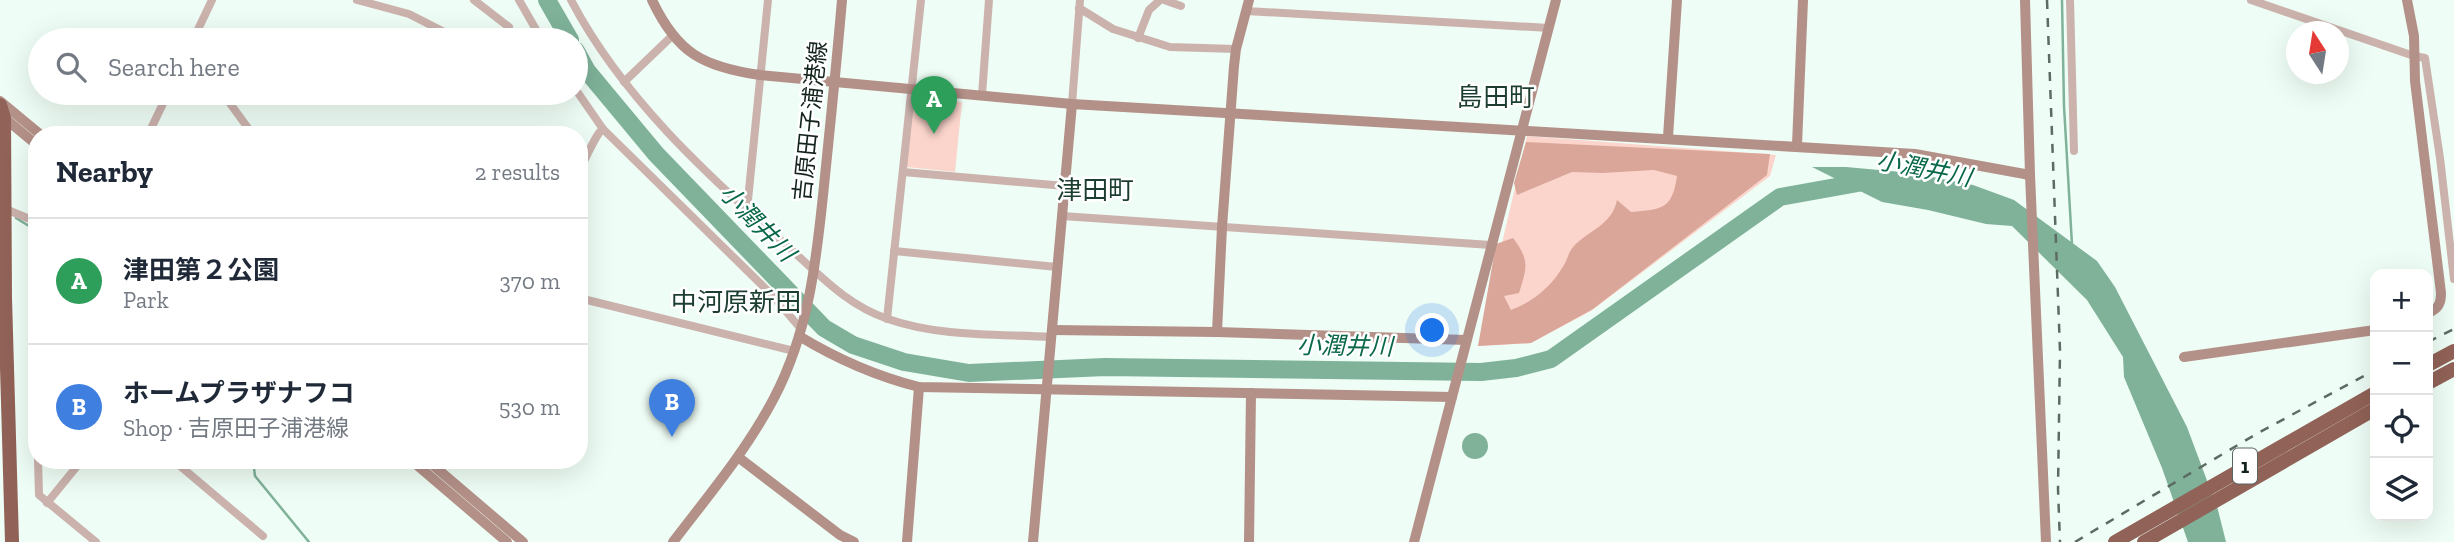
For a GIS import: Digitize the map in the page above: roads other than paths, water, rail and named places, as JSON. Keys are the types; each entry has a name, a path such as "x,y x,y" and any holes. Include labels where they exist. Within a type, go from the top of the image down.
{"highway":[{"path":"1,109 12,542"},
{"path":"2433,362 2454,351"},
{"path":"2433,380 2454,369"},
{"name":"1","path":"2115,542 2371,395"},
{"name":"1","path":"2144,542 2370,412"}],"street":[{"path":"199,28 212,0"},
{"path":"357,0 409,14 436,28"},
{"path":"474,0 509,26"},
{"path":"519,0 535,28"},
{"path":"571,0 587,28"},
{"path":"652,0 672,36 696,57 726,70 760,75 1072,104 1915,153 2030,175"},
{"path":"747,210 768,0"},
{"name":"吉原田子浦港線","path":"673,542 738,457 775,397 801,330 815,275 842,0"},
{"path":"887,319 921,0"},
{"path":"982,95 989,0"},
{"path":"1138,37 1149,10 1162,0 1181,6"},
{"path":"1414,542 1556,0"},
{"path":"1668,137 1677,0"},
{"path":"1797,145 1803,0"},
{"path":"2025,0 2031,210 2046,542"},
{"path":"2070,0 2074,151"},
{"path":"2251,0 2414,57 2425,58 2454,279"},
{"path":"2407,0 2414,36 2414,57 2441,293 2441,302 2433,310"},
{"path":"1080,4 1113,29 1170,47 1236,50"},
{"path":"1033,542 1080,4"},
{"path":"1217,332 1236,50 1247,5 1549,28"},
{"path":"588,30 624,82 665,128 747,210 815,275 842,296 887,319 918,328 953,332 1217,332 1466,343"},
{"path":"624,82 672,36"},
{"path":"152,126 163,105"},
{"path":"231,105 246,126"},
{"path":"586,105 603,129 772,295 801,330 836,358 884,378 919,387 1251,393 1453,392"},
{"path":"1,109 28,127"},
{"path":"1,109 28,136"},
{"path":"588,156 597,133 603,129"},
{"path":"903,172 1065,186"},
{"path":"3,208 28,218"},
{"path":"1062,216 1492,245"},
{"path":"894,251 1057,267"},
{"path":"588,300 794,351"},
{"path":"2184,357 2370,331"},
{"path":"907,542 919,387"},
{"path":"1249,542 1251,393"},
{"path":"738,457 853,542"},
{"path":"38,469 39,495 96,542"},
{"path":"47,503 75,469"},
{"path":"184,469 263,536"},
{"path":"422,469 507,542"},
{"path":"438,469 523,542"}],"waterway":[{"name":"小潤井川","path":"547,0 563,28"},
{"path":"2062,0 2064,106 2072,245"},
{"name":"小潤井川","path":"588,72 656,154 824,328 853,345 904,362 969,373 1105,367 1481,372 1516,368 1551,359 1780,197 1869,181"},
{"path":"16,218 28,225"},
{"path":"254,469 255,476 309,542"}],"railway":[{"path":"2047,0 2060,351 2060,542"},
{"path":"2433,340 2454,329"},
{"path":"2075,542 2258,433 2370,373"}],"place":[{"name":"津田第２公園","path":"934,134"},
{"name":"ホームプラザナフコ","path":"672,437"}],"district":[{"name":"島田町","path":"1496,97"},
{"name":"津田町","path":"1095,190"},
{"name":"中河原新田","path":"736,302"}]}
